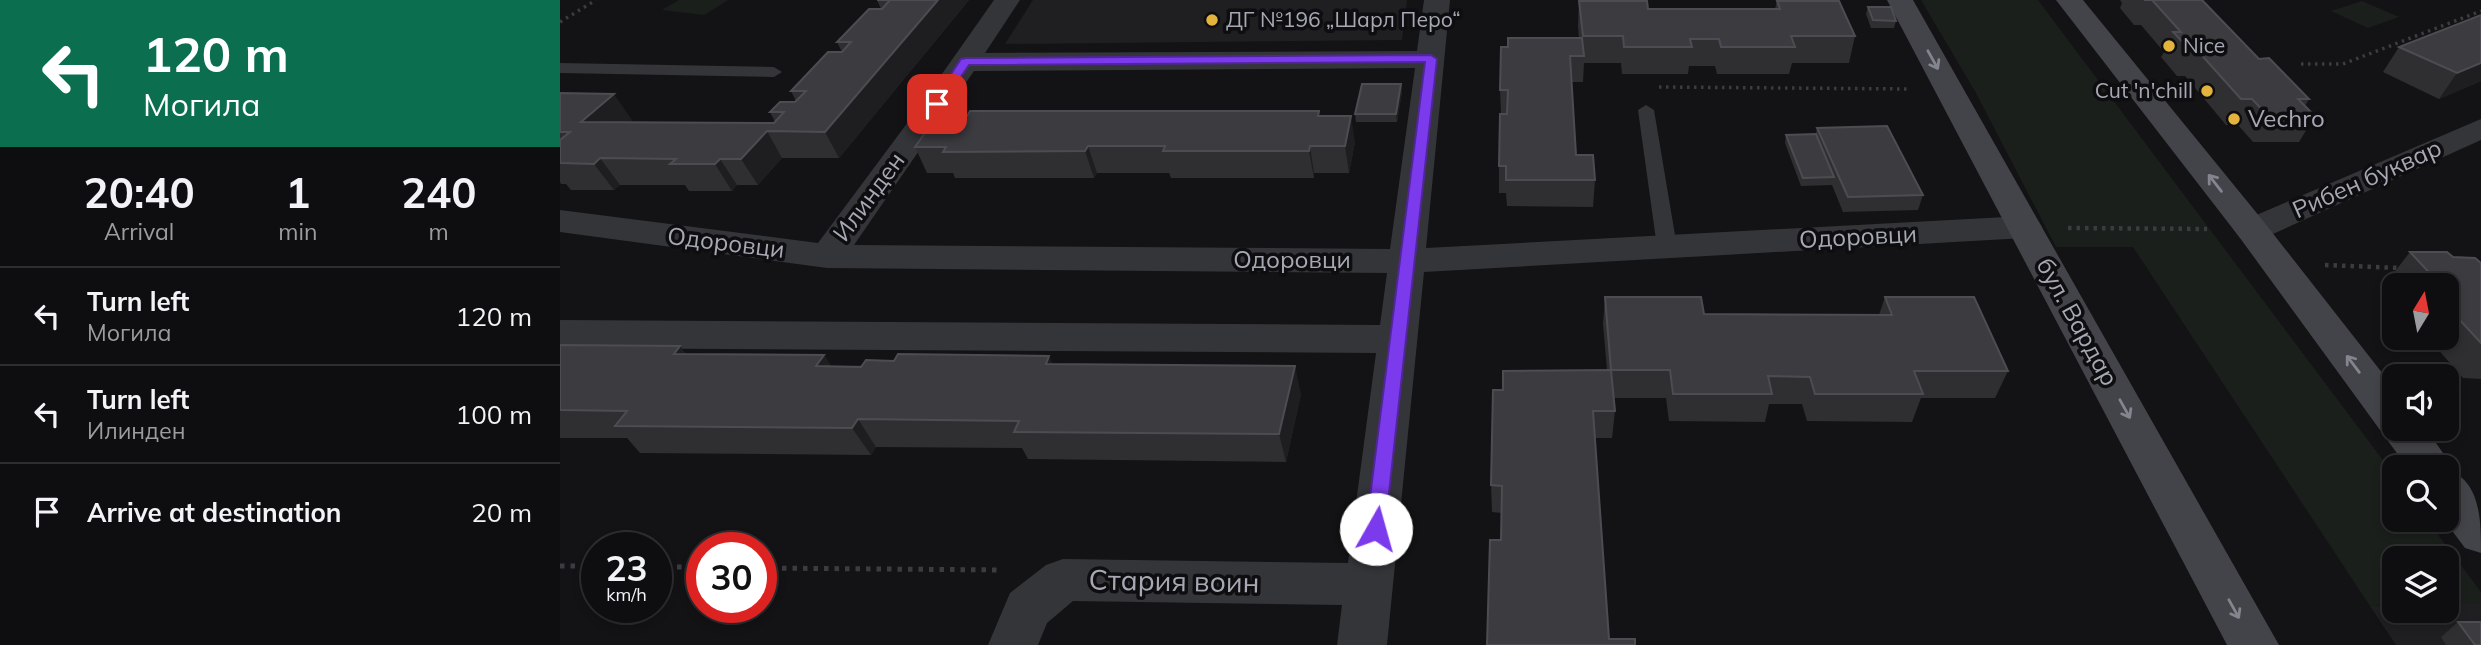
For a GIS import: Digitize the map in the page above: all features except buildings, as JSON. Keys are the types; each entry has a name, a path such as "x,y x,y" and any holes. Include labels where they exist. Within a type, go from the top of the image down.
{"street":[{"name":"Илинден","path":"827,256 966,62 1007,0"},
{"path":"1362,645 1437,0"},
{"name":"бул. Вардар","path":"1900,0 2254,645"},
{"path":"2069,0 2252,230 2382,402"},
{"path":"966,62 1431,59"},
{"name":"Рибен буквар","path":"2252,230 2481,128"},
{"name":"Одоровци","path":"560,221 827,256 1407,261 2025,227"},
{"path":"560,334 1397,339"},
{"path":"2411,441 2422,455"},
{"path":"2459,505 2481,534"},
{"name":"Стария воин","path":"1013,645 1027,609 1063,580 1370,584"}],"lane":[{"path":"560,68 774,72"},
{"path":"1646,110 1667,247"}],"path":[{"path":"560,22 596,0"},
{"path":"2301,64 2343,64 2481,11"},
{"path":"1646,110 1643,87 1949,89"},
{"path":"2025,227 2252,230"},
{"path":"2277,263 2413,269"},
{"path":"560,566 581,566"},
{"path":"777,568 1027,570 1063,580"}],"shaded area":[{"path":"679,0 728,0 704,15 662,10"},
{"name":"ДГ №196 „Шарл Перо“","path":"1033,0 1407,0 1402,40 1005,44"},
{"path":"1921,0 2038,0 2382,459 2382,532 2436,532 2446,546 2382,546 2382,606 2370,606 2133,247 2056,247 1976,93"},
{"path":"2362,1 2399,17 2368,28 2331,11"},
{"path":"2459,563 2481,592 2481,604 2459,604"},
{"path":"2459,604 2481,604 2481,645 2396,645 2370,606 2382,606 2382,623 2459,623"}],"place":[{"name":"ДГ №196 „Шарл Перо“","path":"1212,20"},
{"name":"Nice","path":"2169,46"},
{"name":"Cut 'n'chill","path":"2207,91"},
{"name":"Vechro","path":"2234,119"}],"route":[{"path":"937,104 966,62 1431,59 1376,529"}]}
